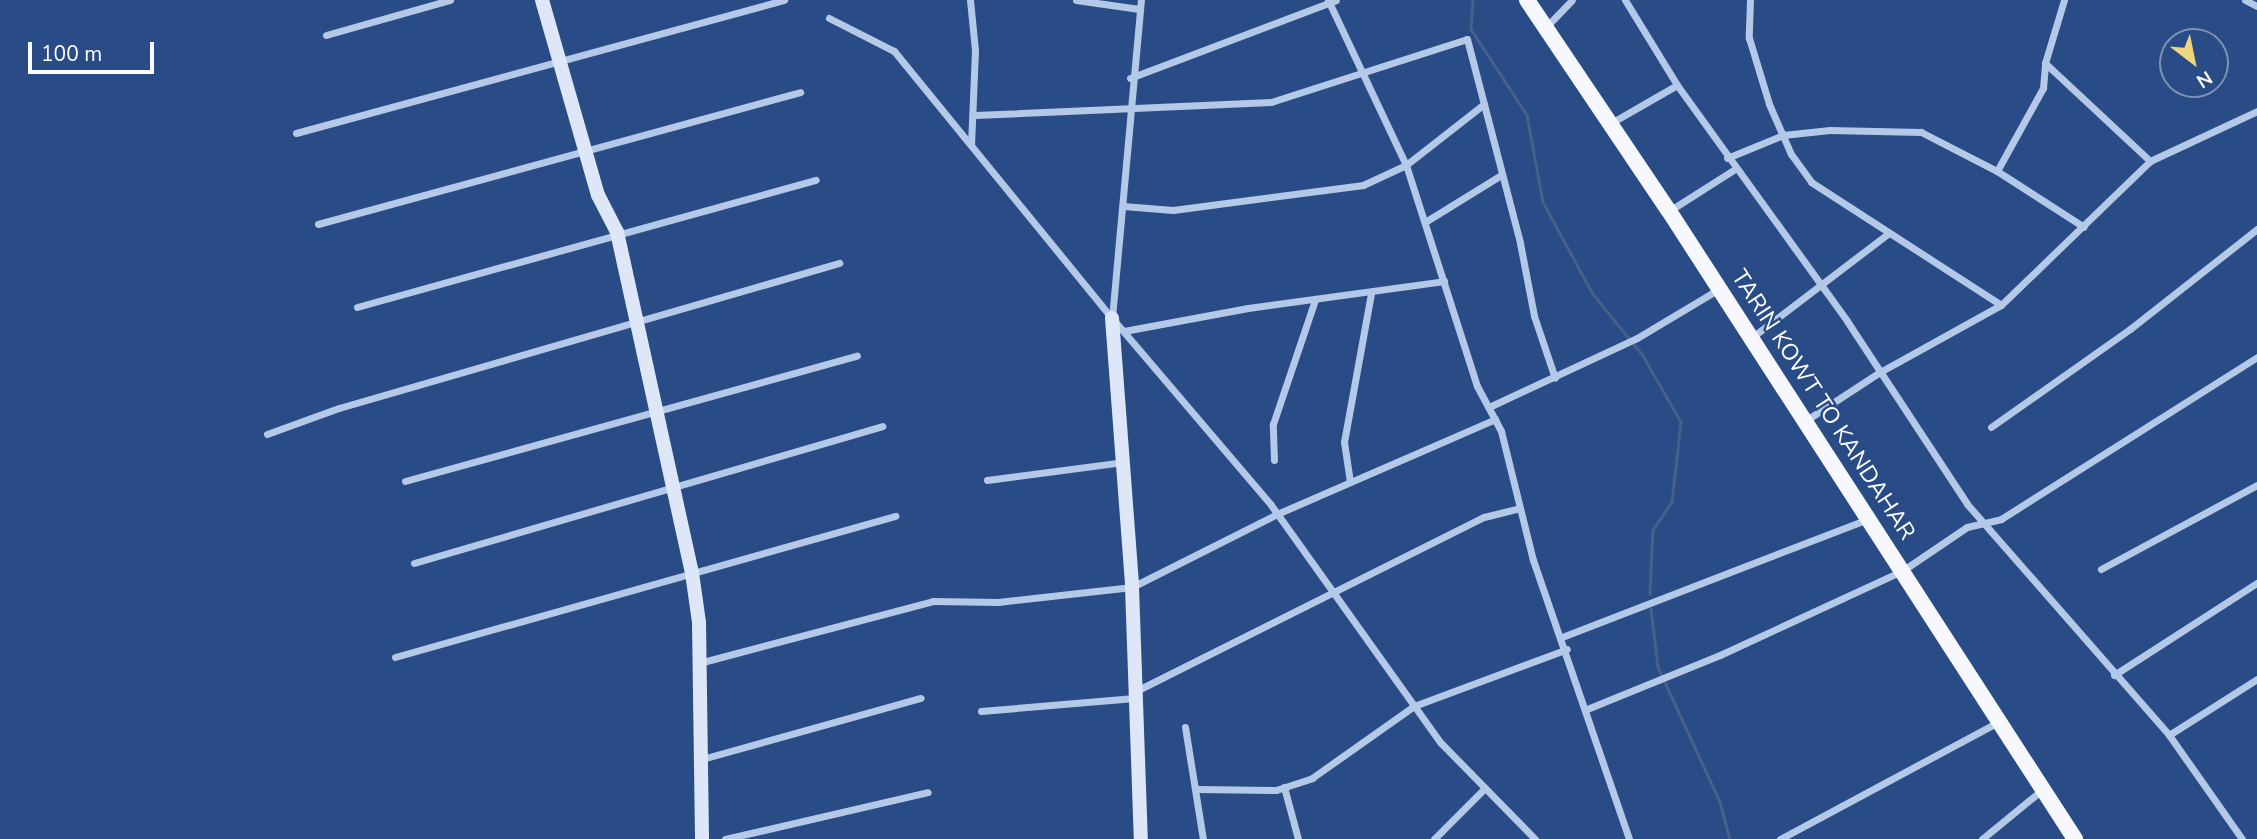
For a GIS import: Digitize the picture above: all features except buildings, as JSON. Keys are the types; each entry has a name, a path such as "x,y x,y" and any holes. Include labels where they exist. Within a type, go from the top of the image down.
{"main road":[{"name":"TARIN KOWT TO KANDAHAR","path":"1527,0 1720,288 2075,839"}],"street":[{"path":"326,35 450,0"},
{"path":"542,0 557,60 598,195 617,232 692,573 699,622 702,839"},
{"path":"296,133 784,0"},
{"path":"970,0 975,115 971,144"},
{"path":"1076,0 1139,9"},
{"path":"1141,0 1130,78 1132,106 1112,318 1132,587 1141,839"},
{"path":"1560,13 1564,0"},
{"path":"1545,27 1572,0"},
{"path":"1625,0 1677,85 1821,285 1981,523 2169,735 2242,839"},
{"path":"1750,0 1749,38 1783,135 1811,182 2001,305"},
{"path":"1997,171 2043,88 2045,63 2064,0"},
{"path":"2245,0 2257,6"},
{"path":"1130,78 1331,1 1406,165 1477,386 1495,419 1533,560 1567,649 1629,839"},
{"path":"829,18 894,51 1112,318 1278,514 1440,742 1535,839"},
{"path":"975,115 1132,106 1271,102 1361,70 1467,38 1534,316 1555,377"},
{"path":"2045,63 2150,161"},
{"path":"1611,124 1677,85"},
{"path":"318,224 800,92"},
{"path":"1123,206 1173,210 1363,185 1406,165 1484,104"},
{"path":"1805,421 1880,372 2001,305 2150,161 2257,111"},
{"path":"1727,158 1783,135 1830,130 1921,132 1997,171 2084,226"},
{"path":"1669,211 1735,169"},
{"path":"1425,222 1502,175"},
{"path":"357,307 617,232 816,180"},
{"path":"1990,427 2130,329 2257,229"},
{"path":"1751,338 1889,233"},
{"path":"267,433 636,321 839,263"},
{"path":"1124,331 1444,281"},
{"path":"1489,407 1637,338 1720,288"},
{"path":"1350,482 1344,442 1371,293"},
{"path":"1274,460 1273,424 1315,300"},
{"path":"405,481 857,356"},
{"path":"1587,709 1720,655 1902,570 1966,527 2001,519 2257,357"},
{"path":"698,663 933,601 1034,600 1132,587 1278,514 1495,419"},
{"path":"414,563 882,426"},
{"path":"987,481 1123,462"},
{"path":"2101,569 2257,485"},
{"path":"981,711 1136,695 1483,517 1520,508"},
{"path":"395,657 895,516"},
{"path":"1562,637 1868,519"},
{"path":"2114,675 2257,583"},
{"path":"1197,789 1284,787 1312,778 1414,706 1567,649"},
{"path":"2169,735 2257,679"},
{"path":"701,759 921,698"},
{"path":"1780,839 2000,720"},
{"path":"1185,727 1203,839"},
{"path":"1284,787 1298,839"},
{"path":"1434,839 1485,788"},
{"path":"1982,839 2044,788"},
{"path":"725,839 928,792"}],"waterway":[{"path":"1473,0 1471,29 1527,115 1543,202 1593,294 1642,354 1681,422 1672,502 1653,530 1650,594"},
{"path":"1651,608 1658,667 1720,802 1730,839"}]}
